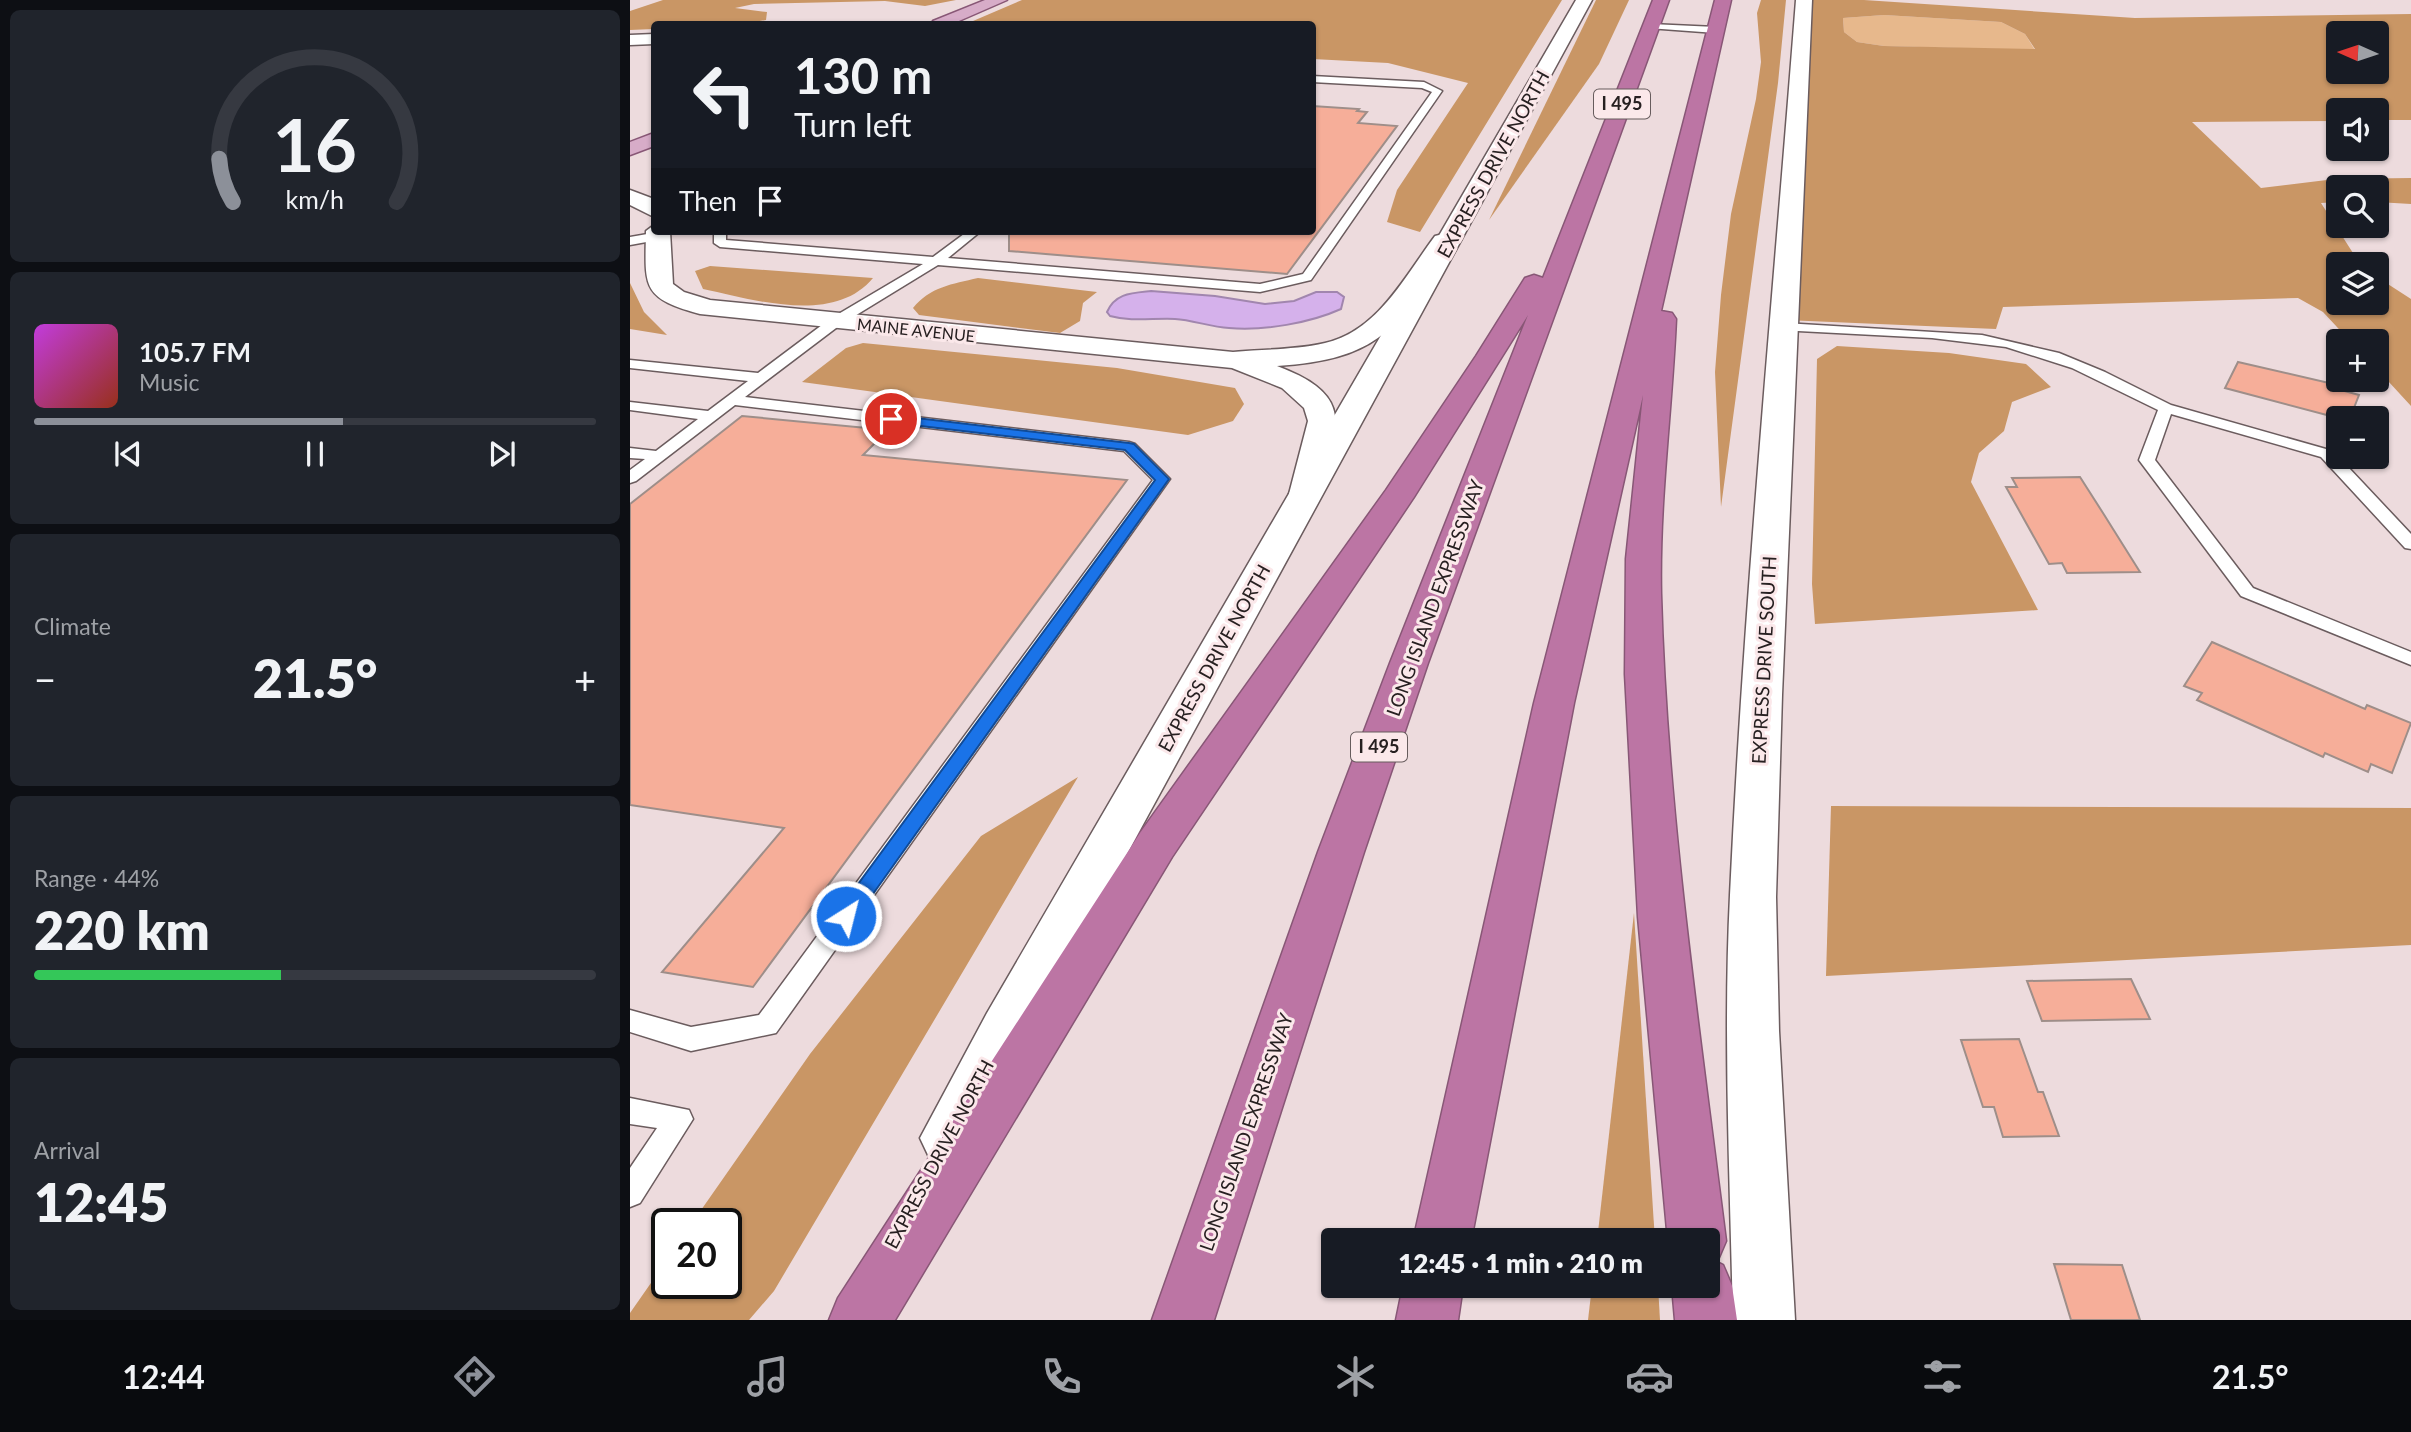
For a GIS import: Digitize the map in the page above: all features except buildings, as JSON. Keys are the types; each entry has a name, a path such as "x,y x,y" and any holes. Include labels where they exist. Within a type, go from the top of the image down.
{"highway":[{"name":"LONG ISLAND EXPRESSWAY","path":"1183,1320 1341,852 1448,558 1661,0"},
{"path":"1445,1228 1554,703 1723,0"},
{"path":"860,1320 1199,779 1441,432 1508,327 1593,181"},
{"path":"1666,237 1661,375 1654,417 1645,521 1644,669 1656,864 1696,1228"},
{"path":"1427,1320 1431,1298"},
{"path":"1703,1298 1706,1320"}],"main road":[{"path":"946,21 999,0"},
{"name":"EXPRESS DRIVE NORTH","path":"851,1320 1005,1029 1475,198 1584,0"},
{"name":"EXPRESS DRIVE SOUTH","path":"1764,1320 1753,1031 1753,897 1804,0"},
{"path":"630,40 651,39"},
{"path":"630,149 651,140"},
{"path":"630,197 649,204 651,210"},
{"path":"1233,360 1322,351 1348,344 1374,331 1475,198"},
{"name":"MAINE AVENUE","path":"657,235 656,278 661,289 671,297 709,308 1233,360"},
{"path":"1233,360 1296,384 1316,401 1322,411 1323,421 1304,500"}],"lane":[{"path":"1651,26 1716,30"},
{"path":"719,235 720,243 939,259 1260,288 1307,277 1437,91 1424,85 1316,79"},
{"path":"630,241 651,229"},
{"path":"630,478 835,322 939,259 970,235"},
{"path":"1784,327 1983,339 2042,353 2108,377 2166,408 2327,454 2411,544"},
{"path":"630,364 761,378"},
{"path":"630,1021 691,1039 766,1025 1162,479 1129,447 732,400"},
{"path":"630,406 712,416"},
{"path":"2166,408 2147,460 2247,592 2411,659"},
{"path":"630,453 658,456"},
{"path":"630,1111 679,1119 630,1193"}],"shaded area":[{"path":"663,0 956,0 925,6 885,1 754,4 735,8 767,12 766,20 651,21 651,29 630,30 630,11"},
{"path":"1022,0 1562,0 1420,232 1387,222 1397,190 1468,83 1388,63 1316,59 1316,21 973,21"},
{"path":"1596,0 1629,0 1599,64 1489,220"},
{"path":"1761,0 1786,0 1778,83 1721,507 1715,372 1721,295 1731,214 1756,99 1761,62 1757,13"},
{"path":"1813,0 1864,0 2135,18 2411,14 2411,120 2389,120 2389,98 2326,98 2326,121 2192,122 2261,188 2326,180 2326,203 2321,203 2326,211 2326,238 2343,238 2352,252 2326,252 2326,315 2389,315 2389,285 2411,299 2411,406 2389,382 2389,329 2339,329 2323,312 2298,298 2003,307 1996,329 1785,320","holes":["1884,15 2001,22 2025,34 2035,49 1884,46 1857,42 1844,32 1843,18"]},
{"path":"1884,15 2001,22 2025,34 2035,50 1884,46 1857,42 1844,32 1843,18"},
{"path":"2389,178 2411,178 2411,204 2389,203"},
{"path":"710,266 873,278 857,292 837,301 793,305 746,299 703,289 695,271"},
{"path":"978,278 1097,292 1083,303 1080,321 1060,333 919,315 913,308 934,291"},
{"path":"630,283 644,312 667,335 630,329"},
{"path":"1151,291 1215,296 1265,304 1294,301 1316,292 1337,292 1344,297 1341,309 1329,314 1301,322 1243,329 1175,319 1126,319 1110,316 1107,312 1119,298"},
{"path":"863,343 1117,368 1235,388 1244,404 1233,421 1188,435 802,382 846,348"},
{"path":"1837,346 1949,353 2026,364 2051,387 2012,402 2004,431 1979,453 1971,482 2038,610 1815,624 1812,584 1817,359"},
{"path":"1078,777 774,1291 749,1320 630,1320 630,1313 651,1283 651,1299 742,1299 742,1208 702,1208 810,1054 981,836"},
{"path":"1831,806 2411,808 2411,945 1826,976"},
{"path":"1634,913 1654,1228 1598,1228"},
{"path":"1591,1298 1659,1298 1660,1320 1588,1320"}],"route":[{"path":"846,916 1162,479 1129,447 891,419"}]}
